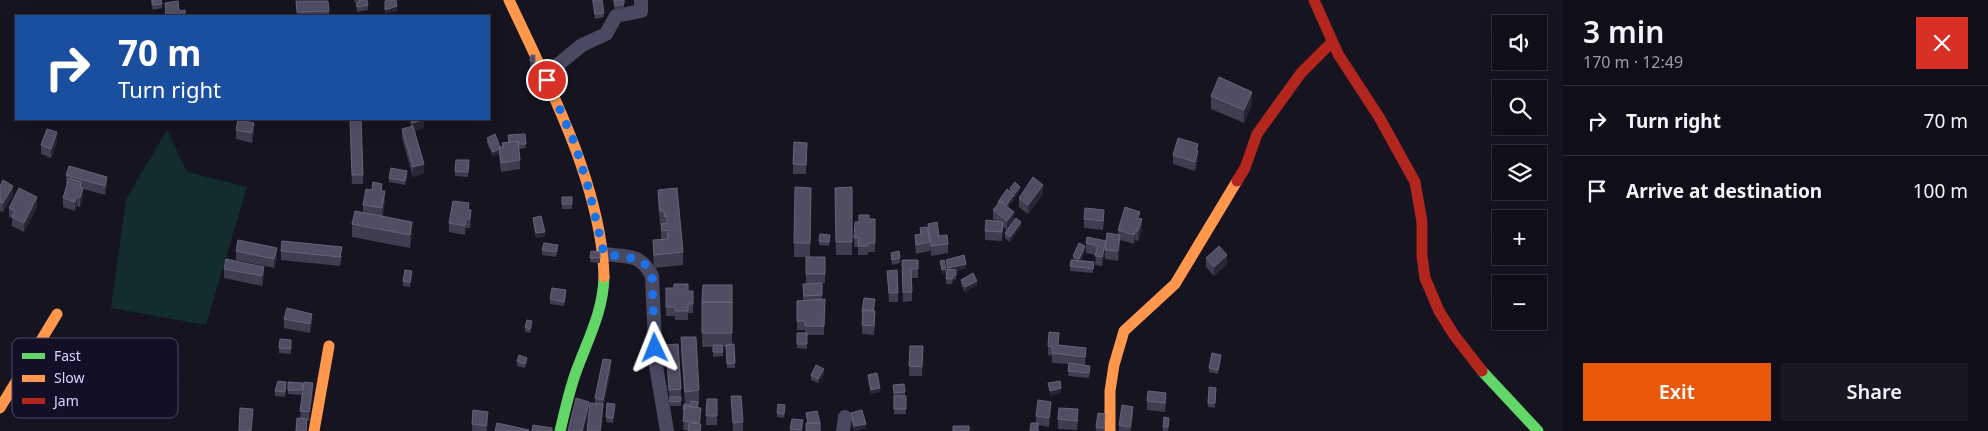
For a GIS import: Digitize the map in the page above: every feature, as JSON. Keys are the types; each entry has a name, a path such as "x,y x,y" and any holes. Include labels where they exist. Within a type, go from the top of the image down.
{"street":[{"path":"509,0 575,144 589,190 604,254 605,277 602,299 595,325 576,373 560,431"},
{"path":"544,73 582,45 606,34 616,16 641,11 641,0"},
{"path":"1314,0 1338,54 1379,117 1415,182 1422,222 1424,271 1431,294 1439,311 1454,335 1488,378 1538,431"},
{"path":"1110,431 1110,391 1114,366 1124,331 1175,284 1244,168 1257,134 1301,73 1329,45"},
{"path":"604,254 638,259 646,265 652,276 656,366 667,431"},
{"path":"42,338 57,314"},
{"path":"314,431 329,346"},
{"path":"0,408 12,388"}],"green space":[{"path":"167,130 187,172 247,187 206,325 111,308 126,199"}],"building":[{"path":"152,0 161,0 162,4 153,5"},
{"path":"359,0 367,0 368,5 357,7 356,3 360,2"},
{"path":"396,0 397,6 385,10 385,1"},
{"path":"593,0 602,0 604,13 595,14"},
{"path":"614,0 624,0 624,4 615,6"},
{"path":"178,1 179,11 185,10 185,15 166,15 165,3"},
{"path":"296,1 328,1 329,11 297,12"},
{"path":"531,55 535,55 535,62 530,61"},
{"path":"1219,77 1252,92 1244,110 1211,96"},
{"path":"238,120 254,123 252,133 236,130"},
{"path":"350,120 361,120 363,175 352,175"},
{"path":"413,126 424,164 413,167 402,129"},
{"path":"47,129 57,132 51,149 41,145"},
{"path":"495,134 500,147 493,152 487,138"},
{"path":"525,134 526,144 518,144 518,141 509,142 508,135"},
{"path":"1178,138 1198,144 1195,162 1173,155"},
{"path":"518,141 520,160 501,163 499,147 503,147 502,143"},
{"path":"794,142 807,143 806,165 793,164"},
{"path":"456,160 469,160 468,172 455,171"},
{"path":"69,166 107,177 105,186 66,175"},
{"path":"391,168 407,171 405,181 389,178"},
{"path":"1033,177 1043,185 1028,205 1019,198"},
{"path":"69,178 81,182 80,187 83,188 80,198 77,196 75,202 63,198"},
{"path":"3,180 13,186 3,203 0,202 0,186"},
{"path":"373,182 382,184 381,191 385,191 382,208 363,205 366,189 372,190"},
{"path":"1015,182 1020,187 1015,193 1010,188"},
{"path":"795,187 811,188 810,243 794,243"},
{"path":"852,187 852,242 836,242 835,188"},
{"path":"19,188 37,197 24,223 12,217 15,211 9,208"},
{"path":"677,188 683,252 654,255 653,240 668,239 667,230 662,231 661,224 667,223 667,217 665,217 664,211 660,211 658,190"},
{"path":"1007,189 1014,194 1006,206 1000,201 998,202"},
{"path":"562,197 572,197 572,204 562,204"},
{"path":"453,201 469,203 468,210 471,210 470,219 466,219 465,226 449,223"},
{"path":"1000,201 1014,212 1007,221 993,210"},
{"path":"1125,207 1140,212 1138,218 1142,219 1138,231 1135,231 1134,235 1118,230"},
{"path":"1085,208 1104,210 1103,221 1084,219"},
{"path":"355,211 412,222 410,235 352,224"},
{"path":"859,215 869,215 869,219 875,219 875,243 868,243 868,246 858,246 859,238 854,238 855,222 859,222"},
{"path":"541,216 545,232 536,233 533,218"},
{"path":"1016,218 1021,222 1010,237 1005,233"},
{"path":"986,220 1003,222 1002,232 985,231"},
{"path":"937,222 939,236 947,235 948,244 931,246 928,224"},
{"path":"927,227 930,242 916,245 915,235 921,234 920,228"},
{"path":"1107,233 1120,235 1118,251 1105,250"},
{"path":"820,234 830,235 829,242 819,241"},
{"path":"1087,237 1106,241 1102,257 1095,256 1098,246 1086,243"},
{"path":"238,240 277,248 274,259 236,251"},
{"path":"282,241 342,247 340,257 281,251"},
{"path":"544,243 558,245 556,252 542,250"},
{"path":"1079,243 1085,246 1079,259 1073,256"},
{"path":"1219,246 1227,255 1214,267 1206,258"},
{"path":"591,251 600,252 600,258 590,258"},
{"path":"899,251 900,258 892,260 891,253"},
{"path":"964,255 966,264 948,268 946,260"},
{"path":"806,257 825,257 825,274 806,274"},
{"path":"226,259 264,267 262,276 224,269"},
{"path":"902,260 918,260 918,269 911,269 912,292 903,292"},
{"path":"944,260 946,269 942,270 940,261"},
{"path":"1071,260 1094,262 1093,269 1070,266"},
{"path":"947,269 956,270 956,275 953,275 952,279 946,279"},
{"path":"405,270 412,271 410,282 403,281"},
{"path":"897,270 898,293 889,293 887,271"},
{"path":"973,273 977,281 965,287 961,280"},
{"path":"822,283 822,295 804,296 803,284"},
{"path":"674,284 688,284 688,291 693,291 693,304 688,304 688,311 675,311 675,307 666,307 666,288 674,288"},
{"path":"703,285 732,285 732,302 702,302"},
{"path":"552,288 566,290 564,302 550,299"},
{"path":"864,298 875,299 873,311 863,310 862,312"},
{"path":"825,299 824,326 805,326 805,321 797,321 797,301"},
{"path":"702,302 732,302 732,333 702,333"},
{"path":"287,308 312,314 310,324 284,319"},
{"path":"863,310 875,311 874,326 862,325"},
{"path":"527,320 532,321 530,329 525,327"},
{"path":"1049,332 1059,333 1058,345 1086,348 1085,357 1052,353 1053,347 1048,346"},
{"path":"797,333 807,333 807,344 797,344"},
{"path":"681,337 696,337 699,390 685,392"},
{"path":"280,339 291,340 291,349 279,348"},
{"path":"678,344 681,389 669,390 666,345"},
{"path":"734,344 735,363 727,364 726,345"},
{"path":"713,345 722,345 723,352 713,352"},
{"path":"910,346 923,346 922,367 909,366"},
{"path":"1212,353 1221,355 1218,370 1209,368"},
{"path":"519,355 527,358 525,364 517,361"},
{"path":"603,359 611,360 603,400 595,398"},
{"path":"1069,363 1090,366 1089,373 1068,371"},
{"path":"816,365 824,369 818,379 811,375"},
{"path":"877,373 880,388 871,390 868,375"},
{"path":"278,381 286,382 285,392 275,391"},
{"path":"1060,381 1061,388 1050,391 1048,383"},
{"path":"288,382 303,383 302,390 288,390"},
{"path":"304,382 313,383 309,412 300,411"},
{"path":"904,384 905,392 894,393 893,385"},
{"path":"1209,387 1216,388 1215,403 1208,403"},
{"path":"1148,391 1166,393 1165,403 1147,401"},
{"path":"731,396 741,396 743,422 733,423"},
{"path":"894,396 906,396 906,409 894,409"},
{"path":"670,397 681,397 681,401 670,402"},
{"path":"576,398 589,402 582,431 568,431"},
{"path":"707,399 717,399 717,416 706,416"},
{"path":"1038,400 1051,402 1049,418 1036,416"},
{"path":"691,401 698,402 697,408 685,406 685,410 683,409 684,404 691,405"},
{"path":"590,403 603,404 600,431 587,431"},
{"path":"607,403 615,404 613,418 606,417"},
{"path":"778,404 785,405 784,414 777,413"},
{"path":"1122,405 1133,407 1130,427 1119,425"},
{"path":"685,406 701,408 699,423 683,421"},
{"path":"240,408 253,409 251,431 239,431"},
{"path":"1059,408 1078,409 1077,421 1058,419"},
{"path":"473,410 488,412 486,426 472,424"},
{"path":"862,410 866,424 854,426 851,413"},
{"path":"817,411 820,423 808,423 806,413"},
{"path":"1098,413 1105,414 1104,428 1096,427"},
{"path":"1164,417 1169,418 1168,427 1163,427"},
{"path":"297,418 307,419 306,431 296,431"},
{"path":"792,419 803,420 801,430 790,429"},
{"path":"497,423 529,430 495,431"},
{"path":"689,423 701,424 700,431 688,431"},
{"path":"806,423 820,423 820,431 806,431"},
{"path":"1031,423 1038,423 1038,431 1030,431"},
{"path":"533,425 552,428 552,431 532,431"},
{"path":"953,426 969,426 969,431 953,431"}],"traffic: fast":[{"path":"560,431 574,379 598,314 604,277"},
{"path":"1482,371 1538,431"}],"traffic: slow":[{"path":"509,0 555,99 583,171 594,207 601,242 604,277"},
{"path":"1110,431 1110,391 1114,365 1124,331 1175,284 1237,181"},
{"path":"42,338 57,314"},
{"path":"314,431 329,346"},
{"path":"0,408 12,388"}],"traffic: jam":[{"path":"1314,0 1338,54 1379,117 1415,182 1422,222 1422,256 1425,278 1439,311 1454,335 1482,371"},
{"path":"1237,181 1245,168 1257,134 1301,73 1329,45"}],"route":[{"path":"547,80 575,144 589,190 604,254 638,259 646,265 652,276 655,348"}]}
